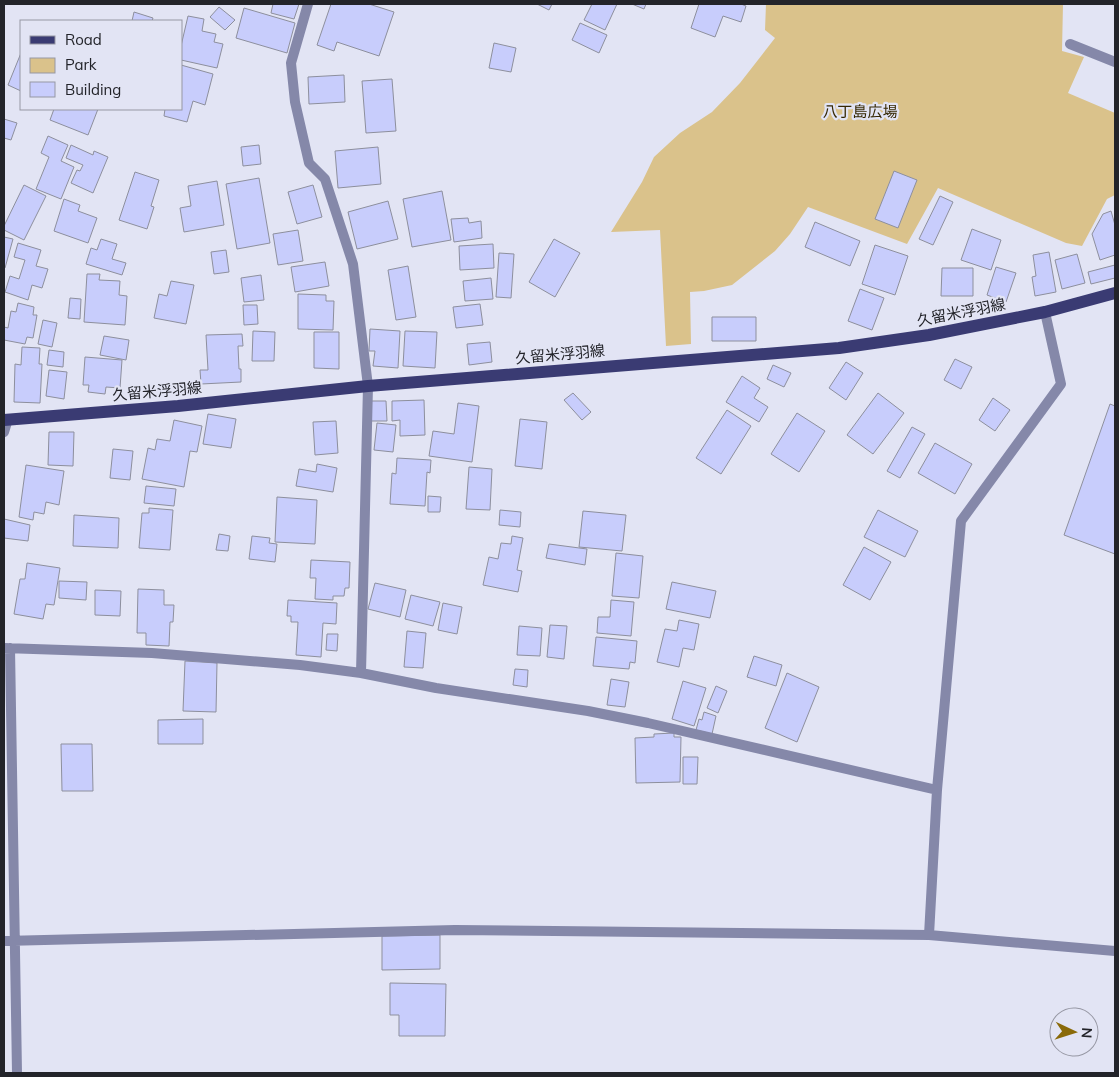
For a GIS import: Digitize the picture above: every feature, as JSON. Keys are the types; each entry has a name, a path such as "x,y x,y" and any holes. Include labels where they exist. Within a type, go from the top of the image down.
{"main road":[{"name":"久留米浮羽線","path":"6,420 178,406 368,386 839,348 929,335 1045,312 1115,293"}],"street":[{"path":"308,4 292,63 295,102 309,163 325,179 353,264 368,386 361,672"},
{"path":"1070,44 1115,62"},
{"path":"929,935 937,790 961,521 1061,384 1045,312"},
{"path":"4,432 6,420"},
{"path":"17,1073 16,941 7,648 152,653 361,672 436,688 588,711 648,723 937,790"},
{"path":"4,941 456,930 929,935 1115,950"}],"green space":[{"name":"八丁島広場","path":"766,4 1063,4 1062,51 1084,57 1068,93 1115,113 1115,195 1107,199 1082,246 1066,243 938,188 907,244 808,207 790,234 775,251 732,285 690,292 691,344 666,346 660,230 611,232 642,182 654,157 680,133 712,112 740,83 775,38 765,30"}],"building":[{"path":"273,4 299,4 294,19 271,13"},
{"path":"331,4 369,4 394,12 379,56 337,42 334,51 317,45"},
{"path":"537,4 552,4 549,10"},
{"path":"592,4 617,4 605,30 584,20"},
{"path":"632,4 646,4 644,9"},
{"path":"699,4 741,4 746,6 741,22 723,16 715,37 691,28"},
{"path":"219,7 235,20 225,30 210,17"},
{"path":"244,8 295,23 287,53 236,38"},
{"path":"134,12 153,18 152,20 132,20"},
{"path":"188,16 204,19 202,31 216,34 214,42 223,44 217,68 182,60 182,42"},
{"path":"580,23 607,35 599,53 572,40"},
{"path":"494,43 516,48 511,72 489,68"},
{"path":"20,55 20,91 8,85"},
{"path":"182,65 213,74 205,105 193,101 187,122 164,116 165,110 182,110"},
{"path":"344,75 345,102 309,104 308,77"},
{"path":"392,79 396,131 366,133 362,81"},
{"path":"54,110 98,110 88,135 50,120"},
{"path":"4,119 17,123 11,140 4,138"},
{"path":"48,136 68,145 61,161 74,167 61,199 36,189 49,157 41,153"},
{"path":"71,145 93,155 94,151 108,157 93,193 71,183 77,170 80,171 83,165 66,158"},
{"path":"259,145 261,164 243,166 241,147"},
{"path":"378,147 381,184 338,188 335,151"},
{"path":"894,171 917,180 898,228 875,219"},
{"path":"135,172 159,180 151,206 154,207 147,229 119,220"},
{"path":"259,178 270,243 237,249 226,184"},
{"path":"217,181 224,225 184,232 180,208 191,206 188,186"},
{"path":"24,185 46,196 24,240 4,230 4,226"},
{"path":"313,185 322,217 297,224 288,192"},
{"path":"442,191 451,240 412,247 403,199"},
{"path":"940,196 953,202 933,245 919,239"},
{"path":"64,199 80,205 78,211 97,218 88,243 54,231"},
{"path":"388,201 398,239 357,249 348,212"},
{"path":"1111,211 1115,225 1115,255 1100,260 1092,234 1103,214"},
{"path":"468,218 469,223 481,221 482,238 454,242 451,219"},
{"path":"815,222 860,241 850,266 805,247"},
{"path":"972,229 1001,240 991,270 961,260"},
{"path":"298,230 303,261 278,265 273,234"},
{"path":"4,237 13,239 5,268 4,268"},
{"path":"101,239 117,244 112,259 126,263 122,275 86,264 91,248 97,250"},
{"path":"554,239 580,253 555,297 529,282"},
{"path":"18,243 41,250 36,266 48,269 42,288 32,285 28,300 5,292 10,276 19,279 25,260 14,257"},
{"path":"493,244 494,268 460,270 459,246"},
{"path":"875,245 908,256 895,295 862,284"},
{"path":"226,250 229,272 214,274 211,252"},
{"path":"1049,252 1056,292 1035,296 1032,277 1036,276 1033,255"},
{"path":"499,253 514,254 511,298 496,297"},
{"path":"1077,254 1085,283 1062,289 1055,260"},
{"path":"325,262 329,286 295,292 291,267"},
{"path":"1115,265 1115,278 1091,284 1088,272"},
{"path":"408,266 416,317 396,320 388,270"},
{"path":"996,267 1016,273 1006,302 987,295"},
{"path":"942,268 973,268 973,296 941,296"},
{"path":"87,274 100,274 99,280 120,281 119,295 127,296 125,325 84,322"},
{"path":"261,275 264,300 244,302 241,278"},
{"path":"491,278 493,299 465,301 463,281"},
{"path":"171,281 194,285 186,324 154,318 159,294 167,296"},
{"path":"860,289 884,298 872,330 848,321"},
{"path":"298,294 326,295 326,301 334,301 333,330 298,329"},
{"path":"70,298 81,299 80,319 68,318"},
{"path":"18,303 34,307 33,315 37,315 33,338 27,337 25,344 4,340 4,327 8,328 11,311 16,312"},
{"path":"480,304 483,325 456,328 453,307"},
{"path":"243,305 257,305 258,324 244,325"},
{"path":"712,317 756,317 756,341 712,341"},
{"path":"43,320 57,323 52,347 38,344"},
{"path":"370,329 400,331 398,368 373,366 375,351 369,351"},
{"path":"253,331 275,332 274,361 252,361"},
{"path":"405,331 437,332 435,368 403,366"},
{"path":"314,332 339,332 339,369 314,368"},
{"path":"242,334 243,346 238,346 241,382 201,384 200,370 208,370 206,335"},
{"path":"104,336 129,340 126,360 100,355"},
{"path":"490,342 492,362 469,365 467,344"},
{"path":"22,347 40,348 39,364 42,364 40,403 14,402 15,364 21,365"},
{"path":"49,350 64,352 63,367 47,365"},
{"path":"85,357 122,360 120,388 106,387 105,394 88,392 89,385 83,385"},
{"path":"955,359 972,367 961,389 944,380"},
{"path":"846,362 863,373 846,400 829,388"},
{"path":"773,365 791,373 784,387 767,379"},
{"path":"49,370 67,372 64,399 46,396"},
{"path":"742,376 760,388 754,398 768,407 759,422 726,402"},
{"path":"573,393 591,412 582,420 564,400"},
{"path":"878,393 904,413 873,454 847,435"},
{"path":"993,398 1010,410 995,431 979,420"},
{"path":"424,400 425,435 400,436 400,420 392,421 392,401"},
{"path":"370,401 386,401 387,421 370,421"},
{"path":"458,403 479,406 472,462 429,456 433,431 454,434"},
{"path":"1110,404 1115,406 1115,554 1064,535"},
{"path":"727,410 751,426 721,474 696,458"},
{"path":"797,413 825,431 799,472 771,454"},
{"path":"208,414 236,419 231,448 203,444"},
{"path":"520,419 547,422 542,469 515,466"},
{"path":"174,420 202,426 197,452 190,451 184,487 142,479 148,448 155,450 157,439 170,441"},
{"path":"336,421 338,453 315,455 313,422"},
{"path":"377,423 396,425 393,452 374,450"},
{"path":"912,427 925,434 900,478 887,471"},
{"path":"49,432 74,432 73,466 48,465"},
{"path":"935,443 972,464 955,494 918,473"},
{"path":"113,449 133,451 130,480 110,478"},
{"path":"397,458 431,460 430,473 427,472 425,506 390,504 392,473 396,474"},
{"path":"317,464 337,468 333,492 296,486 299,469 316,472"},
{"path":"26,465 64,471 59,505 46,502 44,514 34,512 33,520 19,517"},
{"path":"469,467 492,469 490,510 466,509"},
{"path":"146,486 176,489 174,506 144,503"},
{"path":"428,496 441,497 440,512 428,512"},
{"path":"277,497 317,500 315,544 275,542"},
{"path":"149,508 173,510 170,550 139,548 142,513 149,513"},
{"path":"500,510 521,512 520,527 499,525"},
{"path":"878,510 918,531 905,557 864,537"},
{"path":"583,511 626,515 622,551 579,547"},
{"path":"74,515 119,518 118,548 73,546"},
{"path":"4,519 30,525 28,541 4,538"},
{"path":"219,534 230,536 228,551 216,550"},
{"path":"252,536 270,538 269,543 277,544 275,562 249,559"},
{"path":"512,536 523,538 517,570 522,571 518,592 483,585 489,557 498,559 501,543 511,544"},
{"path":"549,544 587,549 585,565 546,558"},
{"path":"864,547 891,562 870,600 843,585"},
{"path":"616,553 643,556 639,598 612,596"},
{"path":"311,560 350,562 349,588 345,588 344,596 333,596 333,600 315,599 316,578 310,578"},
{"path":"27,563 60,568 54,605 46,604 43,619 14,614 20,579 25,579"},
{"path":"59,581 87,582 86,600 59,598"},
{"path":"672,582 716,591 710,618 666,609"},
{"path":"375,583 406,590 400,617 368,609"},
{"path":"138,589 164,590 164,605 174,605 173,622 170,622 169,646 146,645 146,633 137,633"},
{"path":"95,590 121,591 120,616 95,615"},
{"path":"411,595 440,602 433,626 405,619"},
{"path":"288,600 337,603 336,624 323,623 321,657 296,655 298,622 291,622 291,616 287,616"},
{"path":"611,600 634,602 631,636 597,633 598,617 610,617"},
{"path":"443,603 462,607 457,634 438,630"},
{"path":"679,620 699,624 694,650 683,648 679,667 657,662 665,629 677,631"},
{"path":"550,625 567,626 564,659 547,657"},
{"path":"519,626 542,628 540,656 517,655"},
{"path":"407,631 426,633 423,668 404,667"},
{"path":"327,634 338,634 337,651 326,650"},
{"path":"596,637 637,641 635,663 630,662 629,669 593,666"},
{"path":"754,656 782,665 776,686 747,677"},
{"path":"185,661 217,663 216,712 183,711"},
{"path":"515,669 528,670 527,687 513,685"},
{"path":"787,673 819,687 797,742 765,728"},
{"path":"611,679 629,682 625,707 607,705"},
{"path":"683,681 706,688 694,726 672,719"},
{"path":"716,686 727,691 718,713 707,708"},
{"path":"704,712 716,716 712,734 696,730 699,719 702,720"},
{"path":"203,719 203,744 158,744 158,720"},
{"path":"674,733 674,737 681,737 680,782 636,783 635,738 654,737 654,734"},
{"path":"61,744 92,744 93,791 62,791"},
{"path":"683,757 698,757 697,784 683,784"},
{"path":"440,935 440,969 382,970 382,936"},
{"path":"390,983 446,984 445,1036 399,1036 399,1015 390,1015"}]}
